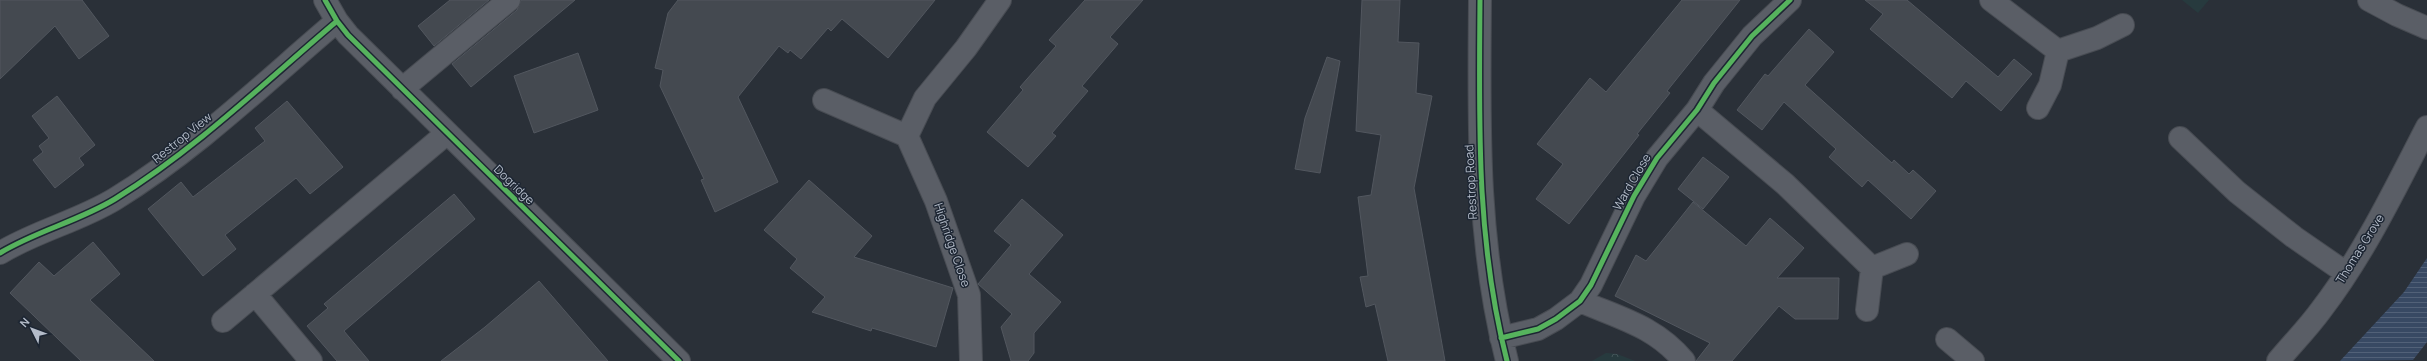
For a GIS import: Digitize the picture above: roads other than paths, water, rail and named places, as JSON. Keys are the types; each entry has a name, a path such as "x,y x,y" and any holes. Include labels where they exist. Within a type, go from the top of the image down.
{"street":[{"path":"325,0 337,21"},
{"path":"402,89 508,0"},
{"path":"824,100 907,136 925,98 966,48 1000,0"},
{"name":"Restrop Road","path":"1480,0 1479,151 1481,200 1492,298 1507,361"},
{"name":"Ward Close","path":"1501,338 1538,329 1556,319 1580,301 1591,285 1634,196 1653,165 1697,110 1714,83 1752,36 1790,0"},
{"path":"1991,0 2058,51"},
{"path":"2369,0 2397,15 2427,28"},
{"name":"Dogridge","path":"337,21 348,35 446,134 679,361"},
{"name":"Restrop View","path":"0,253 17,243 93,212 166,166 337,21"},
{"path":"2058,51 2097,38 2124,25"},
{"path":"2038,108 2050,85 2058,51"},
{"path":"1697,110 1785,184 1872,268"},
{"name":"Thomas Grove","path":"2278,361 2321,311 2346,273 2377,223 2427,126"},
{"path":"223,321 446,134"},
{"name":"Highridge Close","path":"907,136 936,200 969,295 971,361"},
{"path":"2180,138 2237,192 2294,237 2346,273"},
{"path":"1872,268 1907,254"},
{"path":"1867,310 1872,268"},
{"path":"255,294 312,361"},
{"path":"1580,301 1610,314 1628,319 1646,329 1663,341 1684,361"},
{"path":"1947,339 1973,361"}],"water":[{"path":"2427,258 2427,342 2413,360 2340,361 2404,292"}]}
